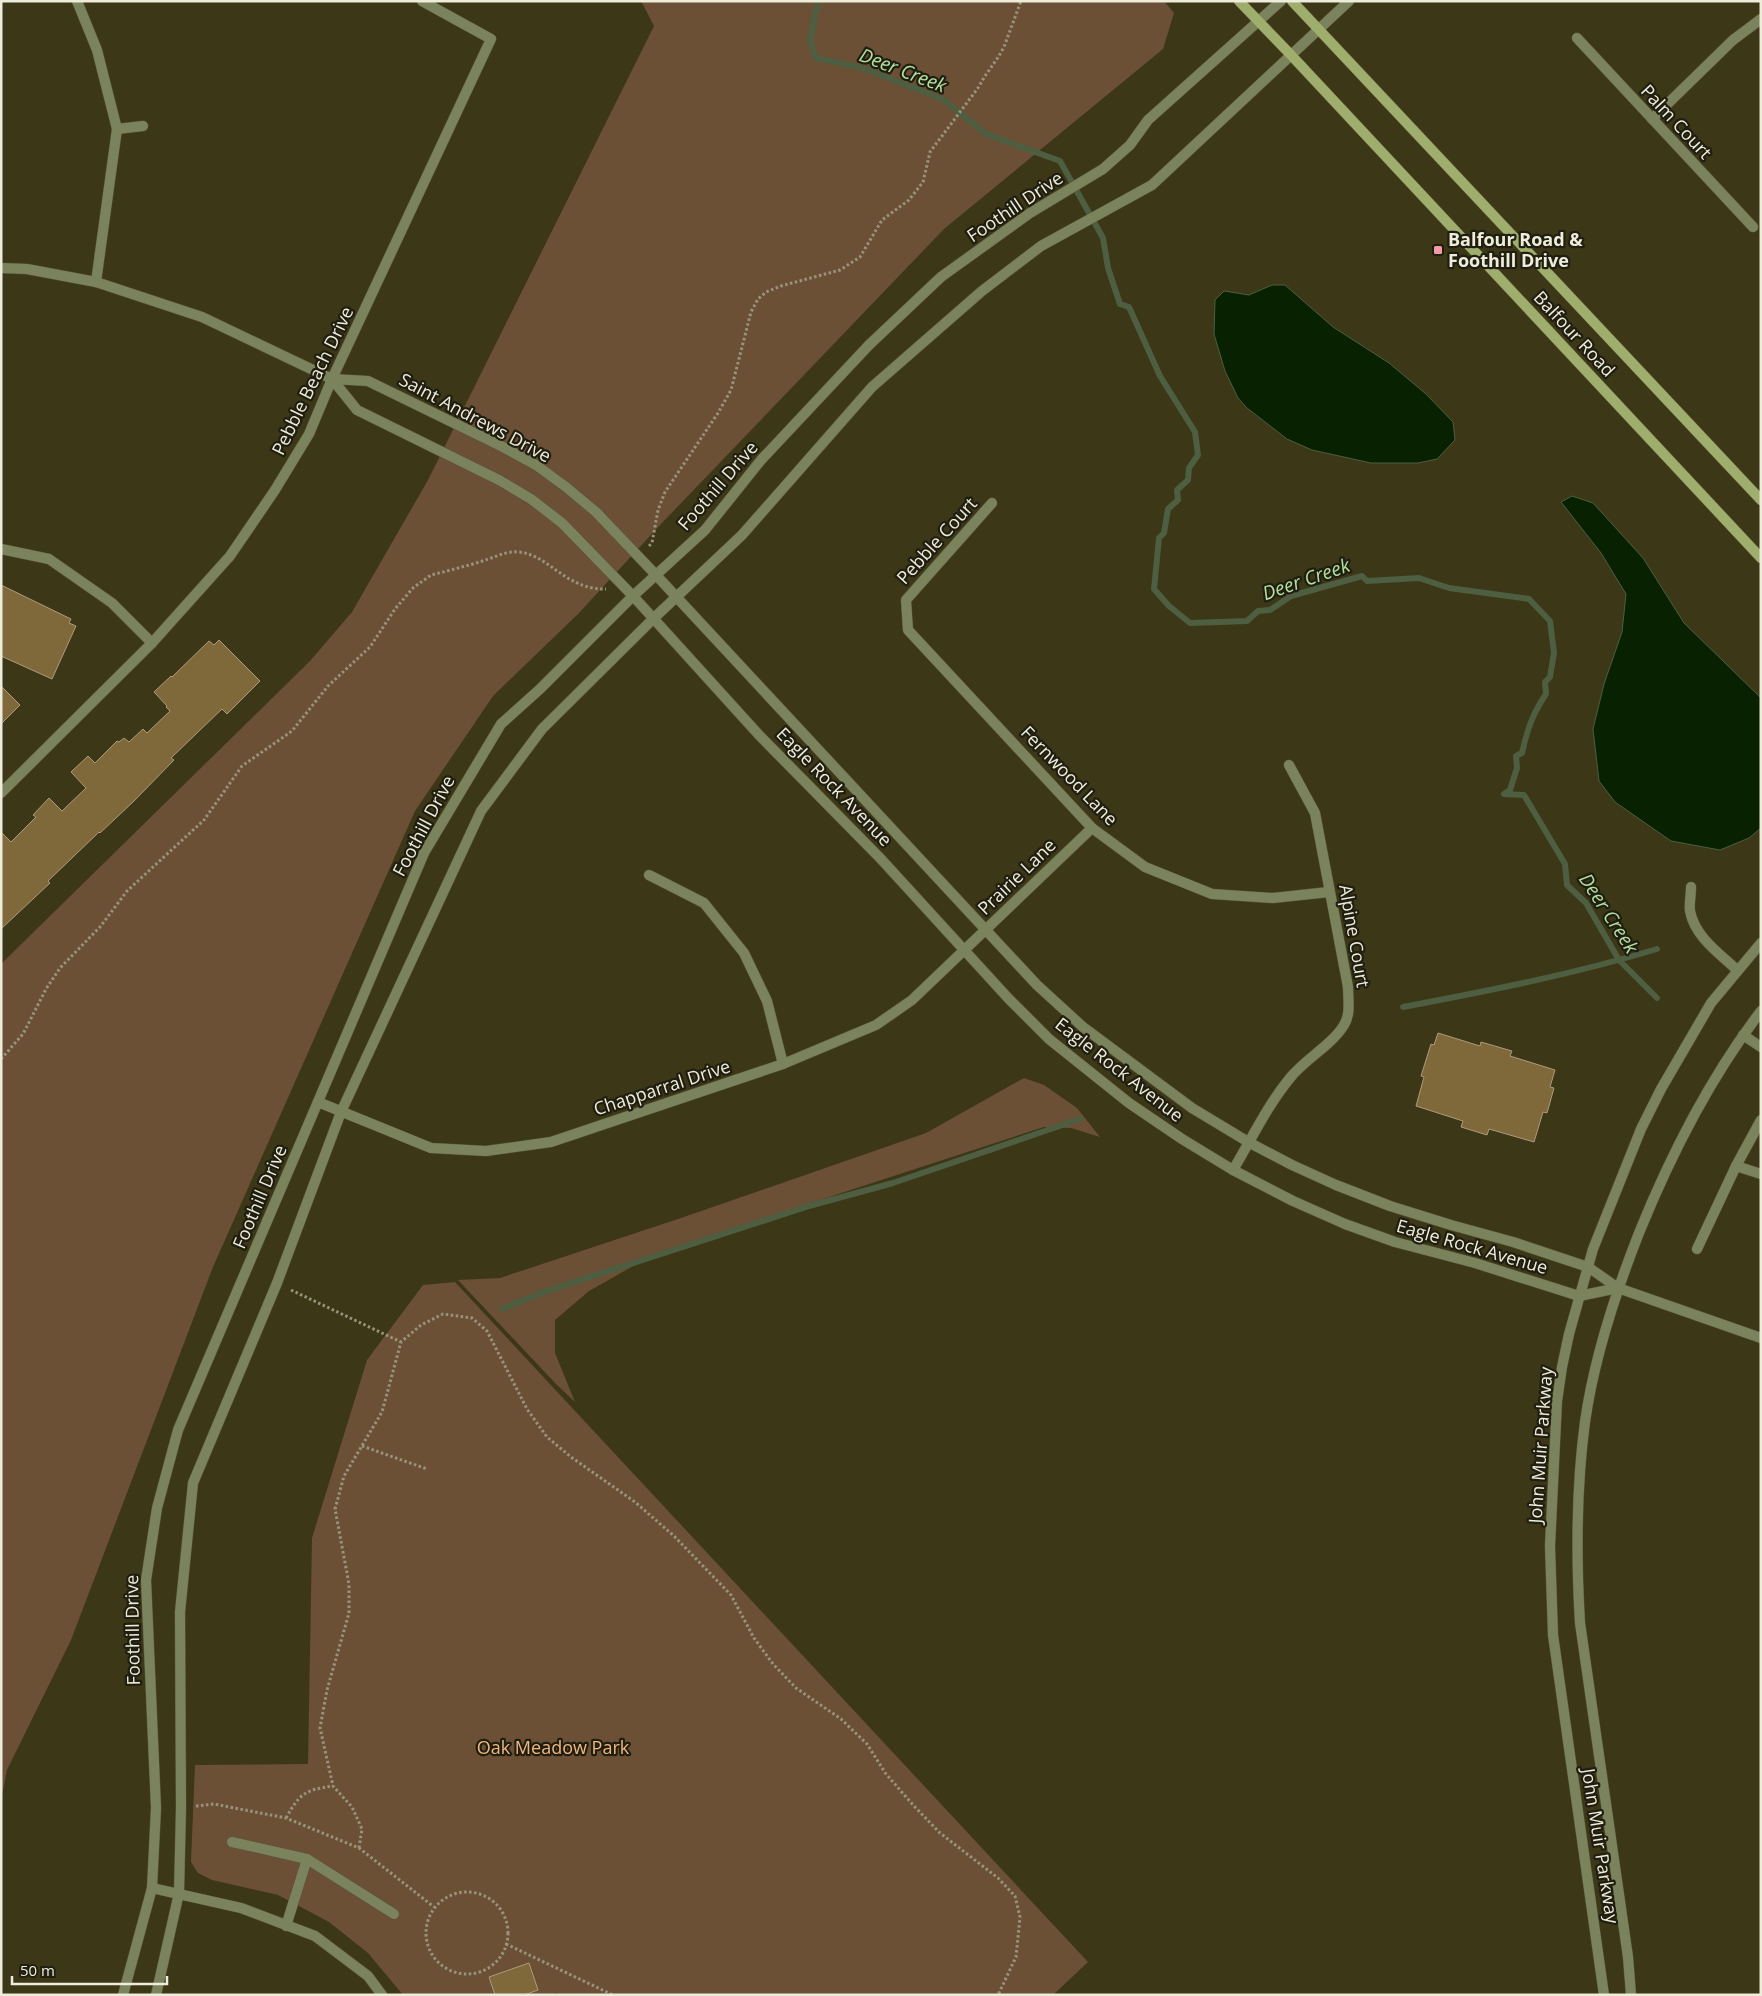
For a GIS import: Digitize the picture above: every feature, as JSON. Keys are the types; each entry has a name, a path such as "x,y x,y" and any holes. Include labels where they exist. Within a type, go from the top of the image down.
{"main road":[{"name":"Balfour Road","path":"1239,1 1761,558"},
{"name":"Balfour Road","path":"1292,1 1761,500"}],"street":[{"path":"77,1 97,50 117,129 96,282"},
{"name":"Pebble Beach Drive","path":"1,793 152,643 230,556 276,490 309,434 332,380 491,38 422,1"},
{"name":"Foothill Drive","path":"123,1995 152,1888 156,1808 146,1580 157,1508 178,1430 424,853 501,724 540,689 633,596 705,530 761,460 869,345 942,277 1030,213 1104,169 1130,145 1148,120 1281,1"},
{"path":"156,1995 179,1893 181,1808 180,1612 192,1483 277,1283 341,1112 481,811 542,729 654,618 742,535 872,387 982,291 1041,246 1152,185 1349,1"},
{"path":"1652,119 1733,40 1761,20"},
{"name":"Palm Court","path":"1577,38 1753,227"},
{"path":"117,129 143,126"},
{"name":"Saint Andrews Drive","path":"1,268 27,269 96,282 202,317 332,380 368,381 536,465 596,512 656,575"},
{"name":"Saint Andrews Drive","path":"332,380 357,410 499,480 531,499 562,523 633,596"},
{"name":"Pebble Court","path":"908,630 906,600 992,504"},
{"path":"1,549 49,560 112,603 152,643"},
{"name":"Eagle Rock Avenue","path":"656,575 1037,985 1083,1027 1192,1108 1250,1143 1336,1185 1390,1206 1451,1226 1514,1242 1588,1267 1618,1288 1761,1338"},
{"name":"Eagle Rock Avenue","path":"633,596 760,734 881,859 1049,1039 1137,1108 1234,1170 1293,1201 1344,1224 1395,1242 1475,1263 1579,1296 1618,1288"},
{"name":"Fernwood Lane","path":"908,630 1092,828 1145,866 1212,894 1273,898 1329,892"},
{"name":"Alpine Court","path":"1234,1170 1277,1096 1290,1078 1338,1033 1346,1023 1349,1008 1348,987 1315,813 1289,765"},
{"name":"Prairie Lane","path":"965,950 1092,828"},
{"path":"649,875 704,903 744,952 767,1001 784,1064"},
{"path":"1691,887 1690,910 1695,928 1737,970"},
{"name":"John Muir Parkway","path":"1604,1995 1553,1635 1550,1546 1557,1401 1569,1334 1579,1296 1628,1160 1660,1089 1711,1003 1761,943"},
{"name":"Chapparral Drive","path":"318,1102 431,1148 486,1151 551,1142 784,1064 876,1025 912,1000 965,950"},
{"name":"John Muir Parkway","path":"1631,1995 1628,1958 1587,1686 1580,1623 1577,1567 1578,1510 1585,1422 1602,1341 1618,1288 1665,1170 1711,1084 1743,1034 1761,1011"},
{"path":"1743,1034 1761,1046"},
{"path":"1697,1249 1736,1166 1761,1120"},
{"path":"1736,1166 1761,1174"},
{"path":"232,1842 308,1859 394,1914"},
{"path":"286,1926 308,1859"},
{"path":"152,1888 241,1908 315,1936 368,1976 382,1995"}],"path":[{"path":"640,557 652,543 658,510 666,492 731,390 751,312 758,299 766,292 781,286 840,270 860,257 882,220 908,200 924,182 930,152 978,88 1004,47 1021,1"},
{"path":"1,1059 23,1034 46,989 60,968 100,927 127,891 208,815 242,766 292,731 328,686 370,647 396,609 420,582 437,572 460,568 504,553 517,552 529,554 537,558 567,579 585,587 605,590 617,578"},
{"path":"277,1283 401,1342"},
{"path":"359,1848 362,1829 352,1807 333,1786 320,1728 327,1690 349,1612 349,1584 335,1509 344,1476 382,1412 401,1342 421,1325 443,1314 472,1318 487,1331 527,1409 547,1437 570,1457 635,1502 674,1536 731,1595 754,1638 796,1688 841,1719 868,1744 886,1774 920,1813 940,1833 998,1878 1015,1896 1020,1917 1016,1957 998,1995"},
{"path":"362,1446 427,1469"},
{"path":"286,1818 295,1801 311,1789 333,1786"},
{"path":"181,1808 214,1804 286,1818 359,1848 434,1907"},
{"path":"462,1892 478,1893 492,1901 503,1913 507,1928 506,1944 499,1958 487,1969 472,1974 455,1972 441,1965 431,1952 426,1938 427,1922 434,1907 447,1897 462,1892"},
{"path":"506,1944 613,1995"}],"green space":[{"path":"641,1 1164,1 1174,13 1163,49 944,229 661,524 579,613 493,696 415,811 213,1267 71,1640 7,1770 1,1800 1,964 310,661 352,612 428,480 654,26"},
{"path":"1024,1078 1044,1085 1077,1108 1100,1137 1071,1128 1044,1127 780,1213 635,1265 589,1291 555,1320 555,1353 575,1402 458,1280 500,1278 681,1218 926,1133"},
{"name":"Oak Meadow Park","path":"455,1282 1088,1962 1053,1995 560,1995 556,1993 551,1995 403,1995 368,1953 329,1922 278,1895 212,1880 198,1873 191,1862 195,1765 308,1764 312,1538 367,1360 423,1285"}],"shaded area":[{"path":"1272,285 1285,285 1333,327 1389,363 1426,394 1453,422 1455,440 1437,459 1418,463 1371,463 1312,450 1287,439 1247,408 1238,398 1225,371 1214,334 1215,300 1224,291 1249,295"},
{"path":"1572,496 1593,503 1643,558 1684,623 1761,698 1761,828 1749,838 1720,850 1671,841 1615,802 1599,781 1593,729 1604,684 1622,632 1626,594 1601,553 1561,502"}],"building":[{"path":"1,585 71,619 69,623 76,626 52,679 1,656"},
{"path":"219,640 260,681 227,714 222,709 171,758 174,760 133,802 48,881 50,883 1,929 1,832 11,842 36,817 33,815 49,798 62,811 86,788 71,772 88,756 95,763 117,741 119,742 124,738 129,742 143,729 147,733 170,711 154,692 209,641 214,645"},
{"path":"1,686 20,705 1,724"},
{"path":"1438,1033 1480,1046 1481,1042 1512,1051 1510,1056 1555,1070 1550,1087 1554,1088 1547,1113 1543,1112 1534,1142 1489,1129 1487,1135 1461,1127 1463,1121 1416,1106 1424,1077 1421,1076 1431,1044 1434,1045"},
{"path":"529,1963 538,1990 524,1995 495,1995 489,1977"}],"waterway":[{"name":"Deer Creek","path":"818,1 810,41 816,58 863,68 944,100 986,134 1060,161 1103,238 1108,268 1120,304 1129,307 1160,376 1195,432 1198,455 1189,468 1188,480 1177,490 1178,500 1168,509 1164,533 1159,538 1154,589 1169,606 1190,623 1247,621 1258,611 1270,610 1291,596 1362,576 1367,581 1419,578 1449,588 1529,599 1550,621 1554,653 1550,677 1545,682 1546,694 1531,722 1522,753 1516,756 1517,768 1510,790 1504,794 1524,795 1565,864 1567,885 1586,903 1619,960 1657,998"},
{"path":"1403,1007 1563,974 1657,949"},
{"path":"502,1309 547,1291 809,1206 893,1183 1080,1119"}],"place":[{"name":"Balfour Road & Foothill Drive","path":"1438,250"}]}
